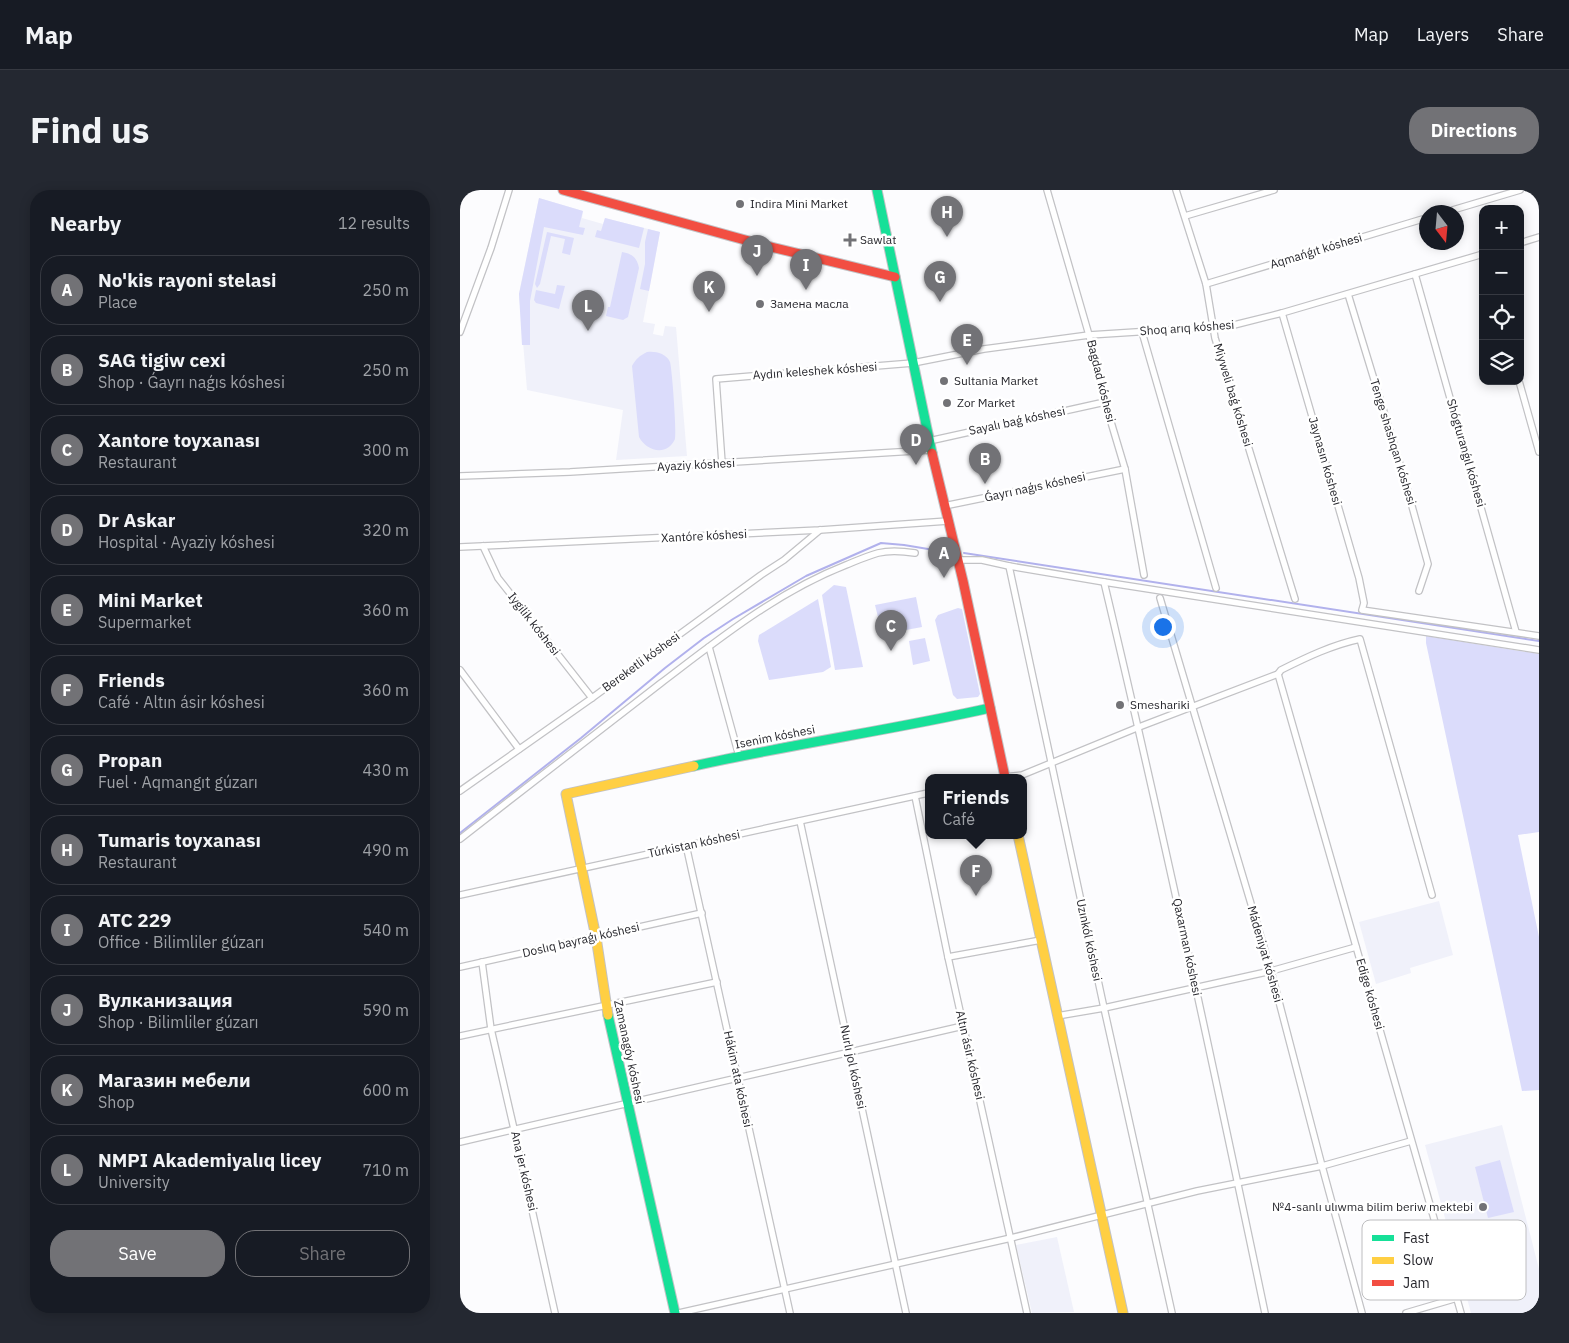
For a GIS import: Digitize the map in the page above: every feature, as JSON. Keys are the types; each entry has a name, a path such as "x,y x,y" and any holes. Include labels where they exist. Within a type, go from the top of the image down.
{"main road":[{"path":"563,190 764,245 895,277"},
{"path":"876,190 930,445 958,560 1004,774"},
{"name":"Isenim kóshesi","path":"566,794 739,756 946,718 990,708"},
{"name":"Zamanagóy kóshesi","path":"566,794 596,937 606,1005 627,1104 677,1313"},
{"path":"1019,839 1123,1313"}],"street":[{"path":"460,332 491,248 509,190"},
{"name":"Bagdad kóshesi","path":"1047,190 1125,469 1144,574"},
{"name":"Miyweli baǵ kóshesi","path":"1176,190 1206,284 1213,327 1295,599"},
{"path":"1185,216 1274,190"},
{"path":"1464,207 1520,190"},
{"name":"Aqmańǵıt kóshesi","path":"1206,284 1419,220"},
{"path":"1524,242 1539,237"},
{"name":"Shoq arıq kóshesi","path":"913,364 984,349 1089,335 1230,326 1282,313 1479,255"},
{"name":"Shógturanǵıl kóshesi","path":"1415,274 1516,632"},
{"name":"Tenge shashqan kóshesi","path":"1348,294 1405,481 1428,564 1419,591"},
{"name":"Jaynasın kóshesi","path":"1282,313 1359,578 1364,602 1362,610 1516,632"},
{"path":"1142,332 1216,588"},
{"name":"Aydın keleshek kóshesi","path":"722,463 716,378 913,364"},
{"path":"1520,385 1539,452"},
{"name":"Sayalı baǵ kóshesi","path":"930,445 1105,402"},
{"name":"Ayaziy kóshesi","path":"460,476 524,475 722,463 930,445"},
{"name":"Ǵayrı naǵıs kóshesi","path":"944,506 1125,469"},
{"name":"Xantóre kóshesi","path":"460,547 820,530 948,521"},
{"name":"Bereketli kóshesi","path":"460,791 784,560 820,530"},
{"name":"Iygilik kóshesi","path":"483,546 498,578 592,698"},
{"path":"460,839 595,733 759,611 820,575 878,553 896,550 915,553"},
{"path":"958,560 982,560 1104,582 1539,650"},
{"name":"Uzınkól kóshesi","path":"1009,566 1050,763 1172,1313"},
{"name":"Qaxarman kóshesi","path":"1104,582 1139,727 1265,1313"},
{"name":"Mádeniyat kóshesi","path":"1160,598 1271,971 1362,1313"},
{"path":"1516,632 1539,636"},
{"path":"1024,774 1139,727 1278,674 1281,670 1342,642 1360,639 1432,895"},
{"path":"709,647 739,756"},
{"path":"460,670 519,749"},
{"name":"Edige kóshesi","path":"1278,674 1434,1220"},
{"name":"Túrkistan kóshesi","path":"460,895 925,794"},
{"name":"Altın ásir kóshesi","path":"915,796 948,957 1027,1313"},
{"name":"Nurlı jol kóshesi","path":"800,821 906,1313"},
{"name":"Hákim ata kóshesi","path":"686,845 790,1313"},
{"name":"Doslıq bayraǵı kóshesi","path":"460,967 702,913"},
{"path":"948,957 1041,940"},
{"path":"1058,1016 1104,1008 1271,971 1356,947"},
{"name":"Ana jer kóshesi","path":"482,962 491,1029 556,1313"},
{"path":"460,1036 717,982"},
{"path":"460,1142 964,1026"},
{"path":"677,1313 1010,1238 1147,1203 1322,1166 1411,1141"},
{"path":"1406,1313 1450,1300"},
{"name":"Edige kóshesi","path":"1458,1300 1461,1313"}],"shaded area":[{"path":"539,198 583,211 582,218 603,224 605,218 660,232 643,322 655,324 653,334 663,336 665,326 676,327 687,456 616,460 623,410 527,390 519,294"},
{"path":"539,198 583,211 579,227 585,228 583,235 544,227 530,301 530,345 522,345 519,294"},
{"path":"605,218 644,228 639,248 595,237 597,230 601,231"},
{"path":"648,229 660,232 649,291 640,289 645,264 645,242"},
{"path":"547,232 574,238 570,255 562,253 565,239 551,236 540,284 537,288 535,284"},
{"path":"622,252 634,257 639,268 628,317 623,320 606,316 608,307 610,307"},
{"path":"557,285 565,286 559,309 536,303 534,300 536,290 555,294"},
{"path":"647,352 657,352 663,355 670,362 671,367 675,439 671,445 662,450 651,449 639,437 632,366 638,358"},
{"path":"834,585 846,587 863,667 835,670 822,595"},
{"path":"916,597 922,627 906,630 904,622 880,625 875,605"},
{"path":"818,599 831,667 823,672 769,680 758,641 759,635"},
{"path":"958,608 962,609 980,694 978,697 957,699 953,695 935,620 938,615"},
{"path":"1426,636 1539,654 1539,832 1518,835 1539,937 1539,1090 1522,1091"},
{"path":"925,638 930,661 913,665 909,641"},
{"path":"1439,901 1453,955 1410,968 1411,973 1376,984 1359,922"},
{"name":"№4-sanlı ulıwma bilim beriw mektebi","path":"1502,1125 1539,1269 1539,1313 1471,1313 1467,1300 1526,1300 1526,1220 1446,1220 1425,1145"},
{"path":"1500,1160 1514,1212 1488,1218 1475,1167"},
{"path":"1057,1237 1074,1312 1032,1313 1016,1245"}],"waterway":[{"path":"460,833 704,638 806,576 881,543 952,553"},
{"path":"964,553 1539,641"}],"traffic: fast":[{"path":"877,190 932,453"},
{"path":"694,766 990,708"},
{"path":"608,1015 675,1313"}],"traffic: slow":[{"path":"608,1015 596,937 566,794 694,766"},
{"path":"1019,839 1123,1313"}],"traffic: jam":[{"path":"563,190 763,245 895,277"},
{"path":"932,453 963,581 1004,774"}],"place":[{"name":"Indira Mini Market","path":"740,204"},
{"name":"Tumaris toyxanası","path":"947,237"},
{"name":"Sawlat","path":"850,240"},
{"name":"Вулканизация","path":"757,276"},
{"name":"АТС 229","path":"806,290"},
{"name":"Propan","path":"940,302"},
{"name":"Замена масла","path":"760,304"},
{"name":"Магазин мебели","path":"709,312"},
{"name":"NMPI Akademiyalıq licey","path":"588,331"},
{"name":"Mini Market","path":"967,365"},
{"name":"Sultania Market","path":"944,381"},
{"name":"Zor Market","path":"947,403"},
{"name":"Dr Askar","path":"916,465"},
{"name":"SAG tigiw cexi","path":"985,484"},
{"name":"No'kis rayoni stelasi","path":"944,578"},
{"name":"Xantore toyxanası","path":"891,651"},
{"name":"Smeshariki","path":"1120,705"},
{"name":"Friends","path":"976,896"},
{"name":"№4-sanlı ulıwma bilim beriw mektebi","path":"1483,1207"}]}
